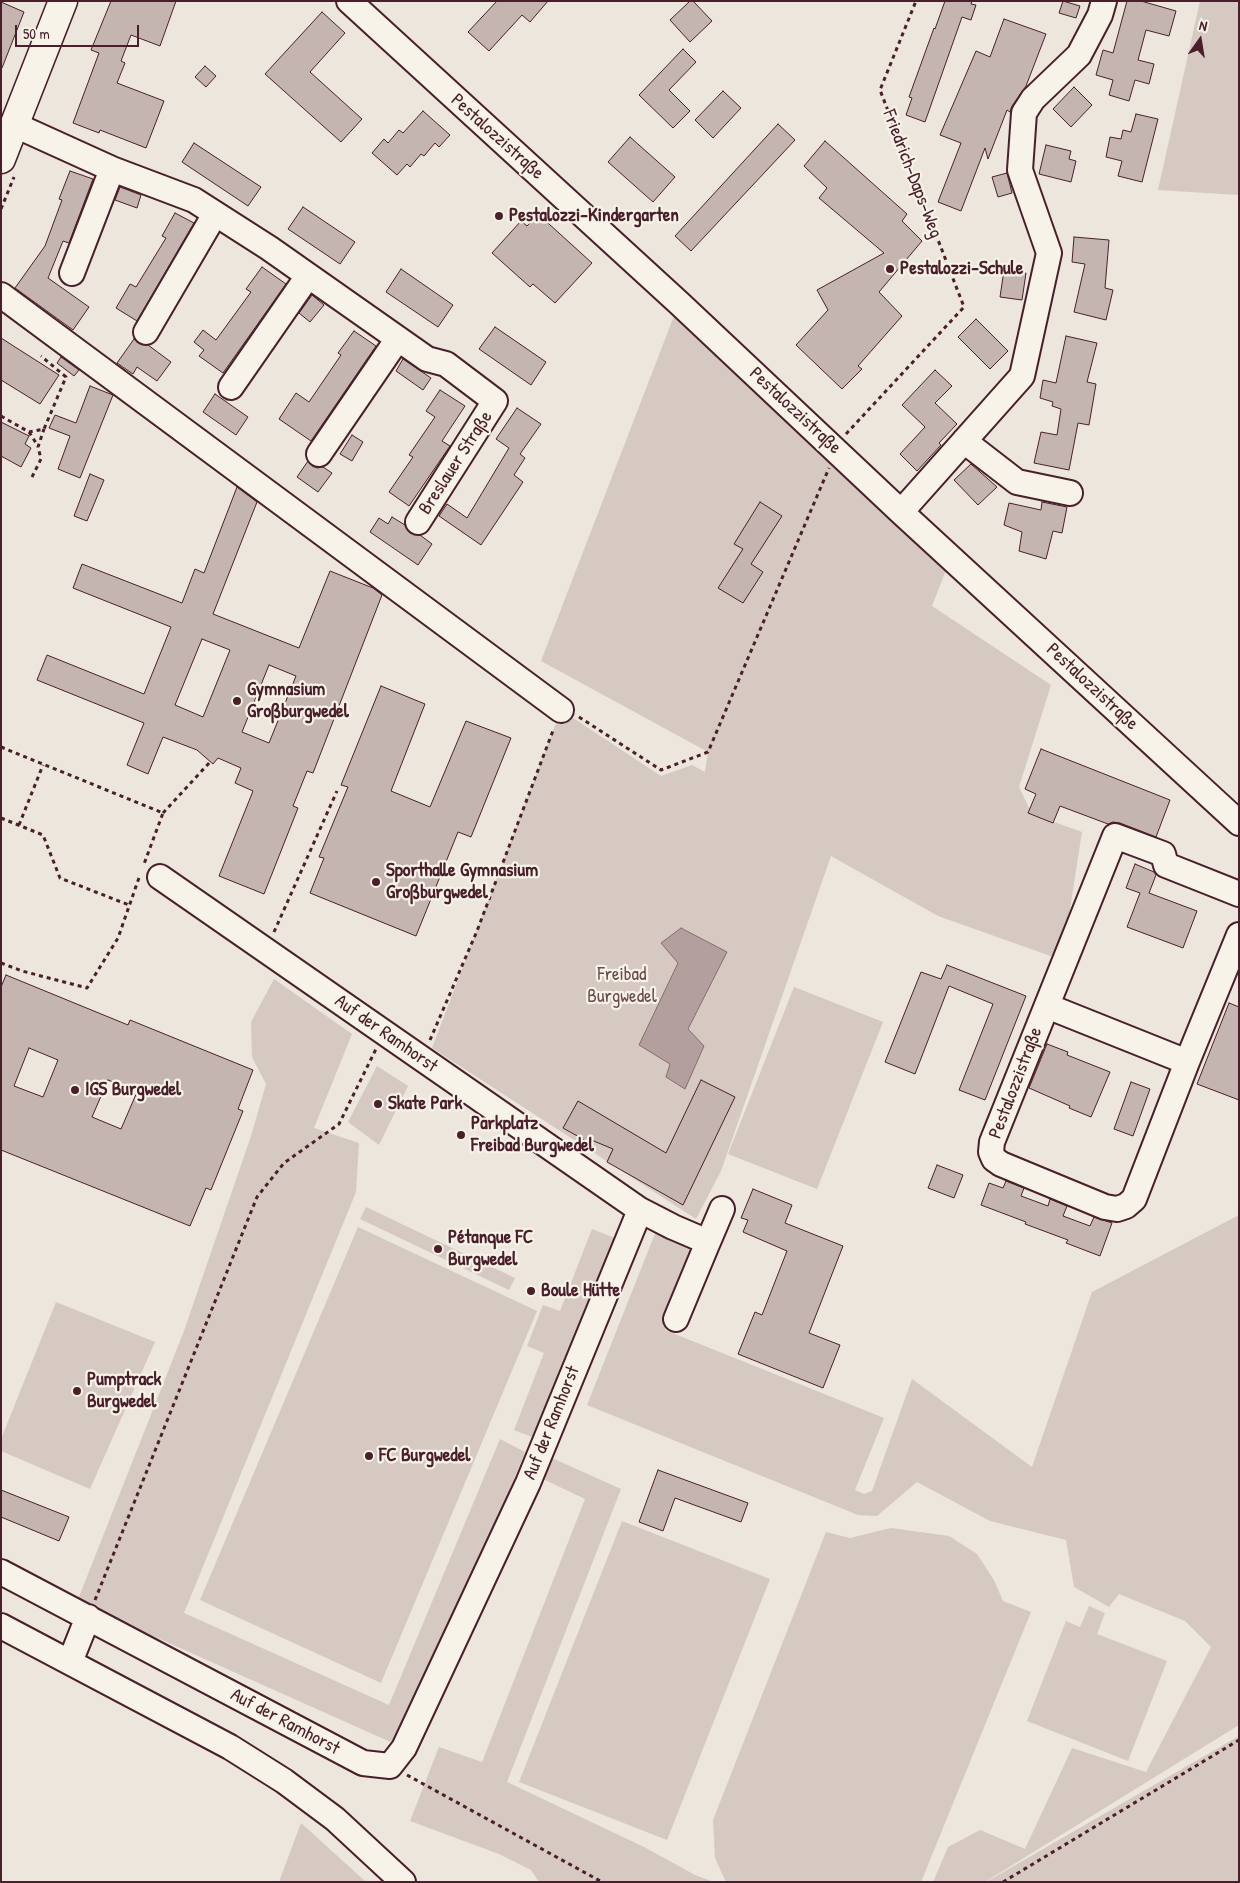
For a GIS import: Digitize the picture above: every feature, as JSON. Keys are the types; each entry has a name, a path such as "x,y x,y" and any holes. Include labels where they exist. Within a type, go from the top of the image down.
{"main road":[{"path":"7,138 63,1"}],"street":[{"name":"Pestalozzistraße","path":"349,1 679,303 901,512 1239,823"},
{"path":"901,512 1022,376 1049,253 1020,170 1024,113 1033,99 1079,55 1100,15 1104,1"},
{"name":"Breslauer Straße","path":"7,138 112,169 194,200 268,248 397,340 427,359 446,364 496,401 418,522"},
{"path":"72,273 112,169"},
{"path":"146,332 215,214"},
{"path":"231,387 308,276"},
{"path":"1,294 561,710"},
{"path":"319,454 397,340"},
{"path":"964,441 1017,482 1070,493"},
{"name":"Pestalozzistraße","path":"1239,894 1166,865 1163,854 1115,836 992,1142 991,1152 994,1159 1001,1164 1105,1206 1117,1209 1126,1206 1134,1199 1186,1062 1239,935"},
{"name":"Auf der Ramhorst","path":"1,1572 363,1763 390,1766 404,1748 528,1483 640,1210 265,951 152,870"},
{"name":"Pestalozzistraße","path":"1047,1006 1186,1062"},
{"path":"676,1319 722,1209"},
{"path":"640,1210 708,1242"},
{"path":"70,1662 88,1617"},
{"path":"1,1626 230,1747 284,1781 335,1819 403,1882"}],"path":[{"name":"Friedrich-Daps-Weg","path":"836,450 842,438 964,307 880,90 916,1"},
{"path":"38,447 66,377 42,356"},
{"path":"1,416 29,432 38,447 41,459 32,477"},
{"path":"29,432 44,429"},
{"path":"420,1058 477,931 561,710 572,713 661,770 708,752 836,450"},
{"path":"2,748 163,813"},
{"path":"1,962 22,970 87,988 118,938 129,905 152,870 163,813 210,762"},
{"path":"19,825 42,765"},
{"path":"265,951 337,791"},
{"path":"1,818 43,835 60,878 129,905"},
{"path":"88,1617 257,1197 284,1163 339,1124 384,1033"},
{"path":"1003,1882 1239,1740"},
{"path":"390,1766 602,1882"}],"green space":[{"path":"1200,1 1239,1 1239,195 1158,190"},
{"name":"Freibad Burgwedel","path":"679,303 951,557 932,606 1051,685 1019,787 1032,814 1082,832 1062,960 938,916 831,856 721,1171 696,1219 432,1048 561,710 661,776 692,765 705,772 708,752 541,661"},
{"path":"274,979 352,1034 314,1128 359,1143 356,1192 184,1613 389,1705 500,1439 525,1452 404,1748 77,1602 184,1331 251,1136 266,1084 252,1057 251,1022"},
{"path":"794,987 883,1022 817,1189 728,1154"},
{"name":"Skate Park","path":"377,1066 408,1086 379,1145 348,1122"},
{"name":"Pétanque FC Burgwedel","path":"366,1207 515,1278 509,1290 360,1219"},
{"path":"1239,1215 1239,1725 985,1882 933,1882 948,1847 980,1830 1025,1849 1072,1748 1146,1772 1211,1647 1185,1621 1119,1594 1109,1607 1074,1587 1066,1540 990,1521 917,1482 877,1516 858,1515 587,1405 660,1221 699,1242 665,1330 884,1418 855,1490 864,1494 872,1491 912,1379 1032,1467 1092,1292"},
{"name":"FC Burgwedel","path":"358,1227 537,1311 381,1683 200,1600"},
{"path":"592,1229 617,1239 537,1439 514,1430 544,1353 527,1346 543,1305 560,1311"},
{"name":"Pumptrack Burgwedel","path":"56,1302 155,1342 90,1489 1,1451 1,1439"},
{"path":"552,1458 621,1489 507,1782 644,1847 695,1875 714,1882 539,1882 531,1870 499,1854 410,1821 439,1747 482,1762 585,1499 543,1479"},
{"path":"622,1521 770,1579 667,1840 519,1782"},
{"path":"891,1528 949,1536 977,1554 994,1580 1003,1601 1031,1612 921,1882 726,1882 715,1858 713,1820 826,1532 850,1538"},
{"path":"1089,1606 1105,1613 1097,1634 1167,1661 1128,1761 1027,1721 1066,1621 1080,1627"},
{"path":"1239,1736 1239,1882 986,1882"},
{"path":"301,1823 366,1882 279,1882"}],"shaded area":[{"path":"681,928 727,952 688,1029 704,1046 685,1089 666,1077 670,1064 639,1045 678,963 661,943"}],"building":[{"path":"111,1 176,1 160,46 131,35 121,61 125,63 117,83 164,101 146,148 100,130 99,133 73,123 99,53 91,50"},
{"path":"497,1 548,1 530,22 522,15 489,51 468,32"},
{"path":"690,1 693,1 712,21 690,42 670,20"},
{"path":"945,1 972,1 971,4 976,5 971,20 962,17 925,122 906,115 912,98 909,97"},
{"path":"1063,1 1080,6 1076,18 1059,13"},
{"path":"1127,1 1141,1 1176,11 1169,36 1146,30 1138,60 1154,64 1149,84 1135,80 1129,101 1109,95 1113,80 1096,75 1103,50 1113,53"},
{"path":"1,2 24,12 2,68 1,67"},
{"path":"322,12 345,33 310,72 362,119 341,142 265,74"},
{"path":"1004,19 1046,34 1026,86 1010,112 1007,110 988,159 985,148 961,211 938,202 961,143 940,135 976,51 990,57"},
{"path":"683,49 696,62 669,90 690,111 673,128 639,95"},
{"path":"205,66 216,76 206,87 195,77"},
{"path":"1074,87 1092,105 1071,127 1053,109"},
{"path":"723,91 741,108 713,138 695,120"},
{"path":"423,111 450,135 439,147 435,143 424,156 421,154 410,167 407,164 397,175 372,153 384,139 388,143 399,130 403,133"},
{"path":"1136,114 1158,119 1142,182 1118,176 1122,161 1106,157 1110,137 1121,139 1123,130 1131,132"},
{"path":"778,124 795,140 691,251 675,236"},
{"path":"630,137 675,177 653,202 608,162"},
{"name":"Pestalozzi-Schule","path":"825,141 907,214 902,221 922,241 879,292 902,316 858,366 862,369 842,389 796,345 828,310 817,290 884,253 819,198 827,188 804,166"},
{"path":"194,143 261,187 248,206 182,162"},
{"path":"1046,145 1071,151 1069,159 1076,161 1071,182 1039,174"},
{"path":"70,171 93,179 69,243 63,241 48,278 89,307 73,330 15,288 45,246 62,200 59,199"},
{"path":"1007,173 1012,193 998,197 992,177"},
{"path":"120,187 141,195 137,208 115,200"},
{"path":"303,207 355,242 340,264 288,229"},
{"path":"175,213 194,223 137,321 116,308 130,284 136,287 166,238 162,236"},
{"path":"538,214 592,263 555,303 533,284 530,287 492,253 521,221 527,226"},
{"path":"1074,237 1109,240 1105,288 1113,290 1106,320 1074,312 1085,264 1072,262"},
{"path":"262,267 286,284 223,373 199,356 204,350 194,342 203,330 216,340 251,292 246,289"},
{"path":"401,269 453,305 438,327 386,292"},
{"path":"1004,270 1026,273 1022,300 1000,297"},
{"path":"312,295 324,305 310,322 299,313"},
{"path":"976,319 1008,351 990,369 958,337"},
{"path":"495,327 546,362 531,385 479,349"},
{"path":"354,331 376,346 311,441 279,419 296,393 309,402 341,355 338,353"},
{"path":"1066,336 1097,343 1087,382 1096,384 1089,425 1078,423 1069,470 1034,463 1041,432 1057,435 1061,409 1052,406 1053,402 1040,398 1043,380 1056,383"},
{"path":"1,338 59,375 40,404 1,380"},
{"path":"134,339 140,344 148,345 171,362 157,381 137,367 133,374 117,363"},
{"path":"61,357 79,370 74,376 57,363"},
{"path":"403,359 431,378 423,390 396,371"},
{"path":"935,370 952,386 935,403 957,424 917,471 900,454 925,427 902,405"},
{"path":"90,386 113,395 80,478 58,469 70,436 49,428 55,415 76,423"},
{"path":"440,390 465,406 442,441 450,446 409,506 389,492 413,457 409,455 435,417 426,411"},
{"path":"215,394 248,417 236,435 203,412"},
{"path":"517,408 541,424 520,454 525,458 514,475 523,482 481,545 439,516 447,504 467,518 509,448 496,439"},
{"path":"1,422 29,436 25,444 31,448 21,467 1,456"},
{"path":"352,435 363,442 352,461 340,454"},
{"path":"308,461 312,466 317,468 323,467 332,473 318,492 297,477"},
{"path":"971,464 997,487 978,505 954,480"},
{"path":"90,474 104,480 87,521 74,516"},
{"path":"237,487 257,502 213,614 299,648 330,571 373,588 382,595 313,773 307,771 293,806 298,808 264,894 219,876 253,791 235,783 241,768 218,758 213,764 197,750 163,737 148,774 127,765 144,723 37,680 47,655 144,694 171,627 73,588 82,564 182,603 195,569 204,573","holes":["202,639 230,650 203,717 175,705","269,665 296,676 269,743 242,732"]},
{"path":"760,502 782,516 751,564 763,572 743,603 718,588 743,549 734,544"},
{"path":"1042,502 1067,507 1062,533 1053,531 1046,559 1019,551 1022,532 1004,525 1009,503 1041,510"},
{"path":"392,517 405,525 410,533 420,535 432,544 418,565 370,532 379,518 388,524"},
{"path":"381,686 425,704 391,791 430,807 466,721 511,738 471,837 458,832 416,936 310,893 324,858 319,857 348,787 341,785"},
{"path":"1041,749 1170,800 1156,837 1120,823 1113,822 1108,824 1060,806 1053,823 1028,813 1036,794 1025,789"},
{"path":"1135,864 1154,872 1156,875 1149,893 1197,911 1183,948 1127,927 1140,893 1126,888"},
{"path":"947,965 1026,996 985,1100 959,1090 993,1004 949,986 915,1074 885,1062 921,972 941,979"},
{"path":"6,975 128,1025 130,1020 253,1070 238,1109 243,1111 211,1190 206,1188 190,1226 1,1150 1,987","holes":["29,1048 58,1060 43,1097 14,1086","108,1080 137,1092 121,1129 92,1117"]},
{"path":"1229,1003 1239,1007 1239,1100 1197,1084"},
{"path":"1047,1044 1068,1052 1067,1055 1110,1072 1091,1117 1029,1088"},
{"path":"701,1080 735,1097 683,1205 607,1162 613,1149 589,1139 588,1142 563,1128 578,1101 666,1153"},
{"path":"1131,1082 1150,1089 1133,1136 1114,1129"},
{"path":"937,1165 963,1175 954,1198 928,1188"},
{"path":"1006,1181 1024,1188 1021,1196 1048,1206 1050,1199 1067,1206 1063,1216 1090,1226 1094,1217 1112,1223 1100,1256 1066,1243 1068,1240 1025,1224 1026,1222 981,1205 989,1183 1003,1188"},
{"path":"753,1189 792,1205 785,1223 843,1246 809,1333 840,1345 823,1388 738,1354 755,1312 762,1315 787,1251 743,1232 748,1220 741,1218"},
{"path":"658,1470 748,1503 741,1522 675,1498 663,1531 639,1522"},
{"path":"1,1490 69,1517 59,1541 1,1517"}],"place":[{"name":"Pestalozzi-Kindergarten","path":"499,216"},
{"name":"Pestalozzi-Schule","path":"890,269"},
{"name":"Gymnasium Großburgwedel","path":"237,701"},
{"name":"Sporthalle Gymnasium Großburgwedel","path":"376,882"},
{"name":"IGS Burgwedel","path":"75,1090"},
{"name":"Skate Park","path":"378,1104"},
{"name":"Parkplatz Freibad Burgwedel","path":"461,1135"},
{"name":"Pétanque FC Burgwedel","path":"438,1249"},
{"name":"Boule Hütte","path":"531,1291"},
{"name":"Pumptrack Burgwedel","path":"77,1391"},
{"name":"FC Burgwedel","path":"369,1456"}]}
